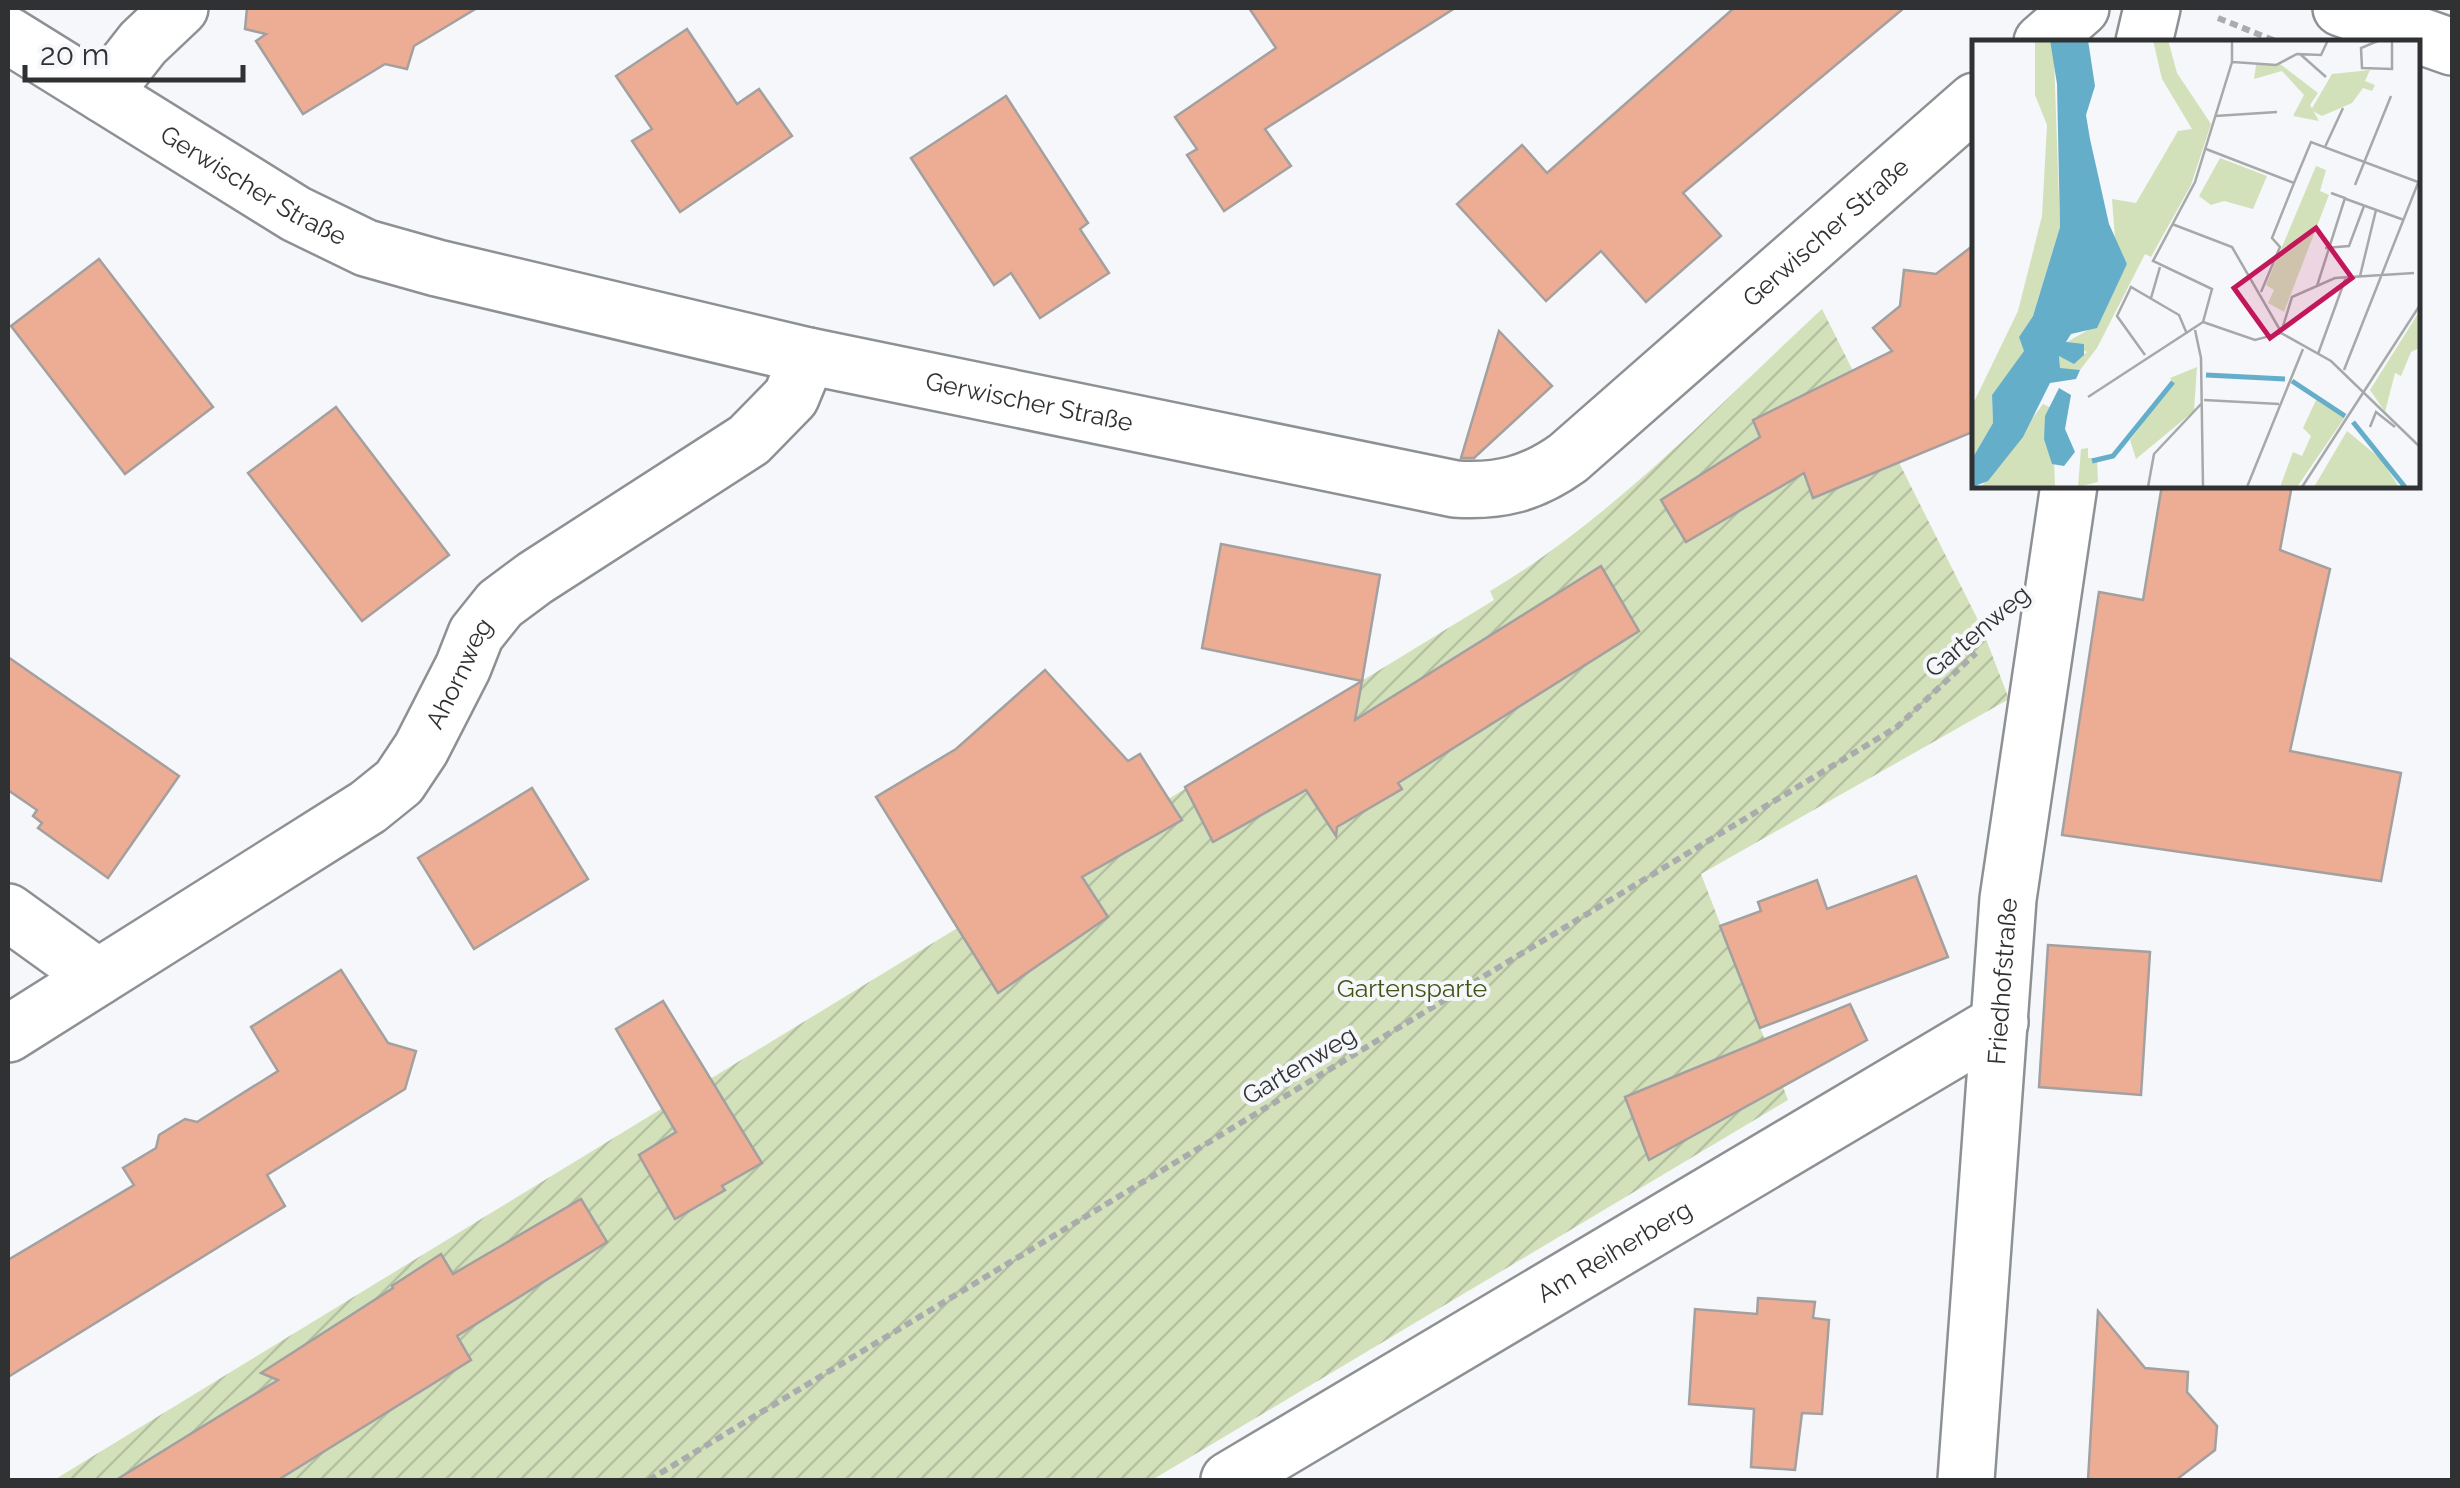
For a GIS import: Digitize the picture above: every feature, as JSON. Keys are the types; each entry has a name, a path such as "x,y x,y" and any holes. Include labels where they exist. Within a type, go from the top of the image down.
{"street":[{"path":"103,94 143,43 180,8"},
{"path":"2044,40 2082,8"},
{"path":"2144,40 2152,8"},
{"path":"2341,8 2452,47"},
{"name":"Gerwischer Straße","path":"8,34 296,214 366,248 808,356 1456,489 1486,491 1513,487 1568,458 1972,104"},
{"name":"Ahornweg","path":"8,1034 368,807 399,782 463,668 476,634 500,604 534,578 750,440 792,397 808,356"},
{"name":"Friedhofstraße","path":"1966,1480 2008,899 2068,488"},
{"path":"8,912 98,977"},
{"name":"Am Reiherberg","path":"1229,1480 2000,1022"}],"path":[{"path":"2213,8 2220,20 2273,40"},
{"name":"Gartenweg","path":"649,1480 1897,728 1987,642 2052,594"}],"green space":[{"name":"Gartensparte","path":"1822,309 1981,626 2009,699 1701,874 1788,1100 1152,1480 54,1480 1494,600 1490,591 1579,530 1621,495"}],"building":[{"path":"247,8 477,8 414,46 407,69 385,64 303,114 256,41 266,34 245,29"},
{"path":"1249,8 1455,8 1265,129 1291,166 1224,211 1187,155 1197,149 1175,117 1276,48"},
{"path":"1734,8 1904,8 1683,193 1721,236 1646,302 1601,251 1546,301 1457,204 1522,145 1547,173"},
{"path":"687,29 737,104 759,89 792,136 680,212 632,141 652,129 616,76"},
{"path":"1006,96 1088,223 1080,229 1109,273 1040,318 1011,273 994,285 911,158"},
{"path":"1972,246 1972,432 1813,498 1804,473 1686,542 1661,500 1760,437 1753,420 1892,351 1873,328 1900,306 1904,270 1936,274"},
{"path":"99,259 213,407 125,474 11,326"},
{"path":"1499,331 1552,386 1474,458 1461,458"},
{"path":"336,407 449,555 362,621 248,473"},
{"path":"2162,488 2291,488 2280,550 2330,569 2290,751 2401,773 2381,881 2062,835 2099,592 2143,600"},
{"path":"1221,544 1380,575 1362,681 1202,648"},
{"path":"1601,566 1639,631 1398,783 1402,789 1337,827 1336,836 1306,790 1213,842 1185,787 1362,681 1355,720"},
{"path":"8,657 179,776 108,878 38,828 42,823 33,816 37,810 8,790"},
{"path":"1045,670 1128,761 1140,754 1182,820 1082,877 1108,917 998,993 876,797 956,749"},
{"path":"532,788 588,879 474,949 418,858"},
{"path":"1916,876 1948,957 1760,1028 1720,926 1761,911 1758,902 1817,880 1827,909"},
{"path":"2048,945 2150,952 2141,1095 2039,1087"},
{"path":"341,970 388,1043 416,1051 405,1089 267,1175 285,1206 8,1377 8,1260 134,1185 123,1168 156,1148 159,1135 185,1119 197,1122 278,1071 251,1027"},
{"path":"663,1001 762,1163 675,1219 639,1155 676,1132 616,1029"},
{"path":"1850,1004 1867,1040 1649,1160 1625,1097"},
{"path":"581,1199 607,1242 457,1336 471,1360 278,1480 116,1480 278,1380 261,1373 441,1254 453,1274"},
{"path":"1758,1298 1815,1302 1813,1318 1829,1320 1822,1414 1802,1413 1795,1470 1751,1467 1754,1409 1689,1404 1695,1309 1757,1314"},
{"path":"2098,1311 2145,1368 2188,1372 2187,1392 2217,1426 2215,1450 2176,1480 2088,1480"}]}
